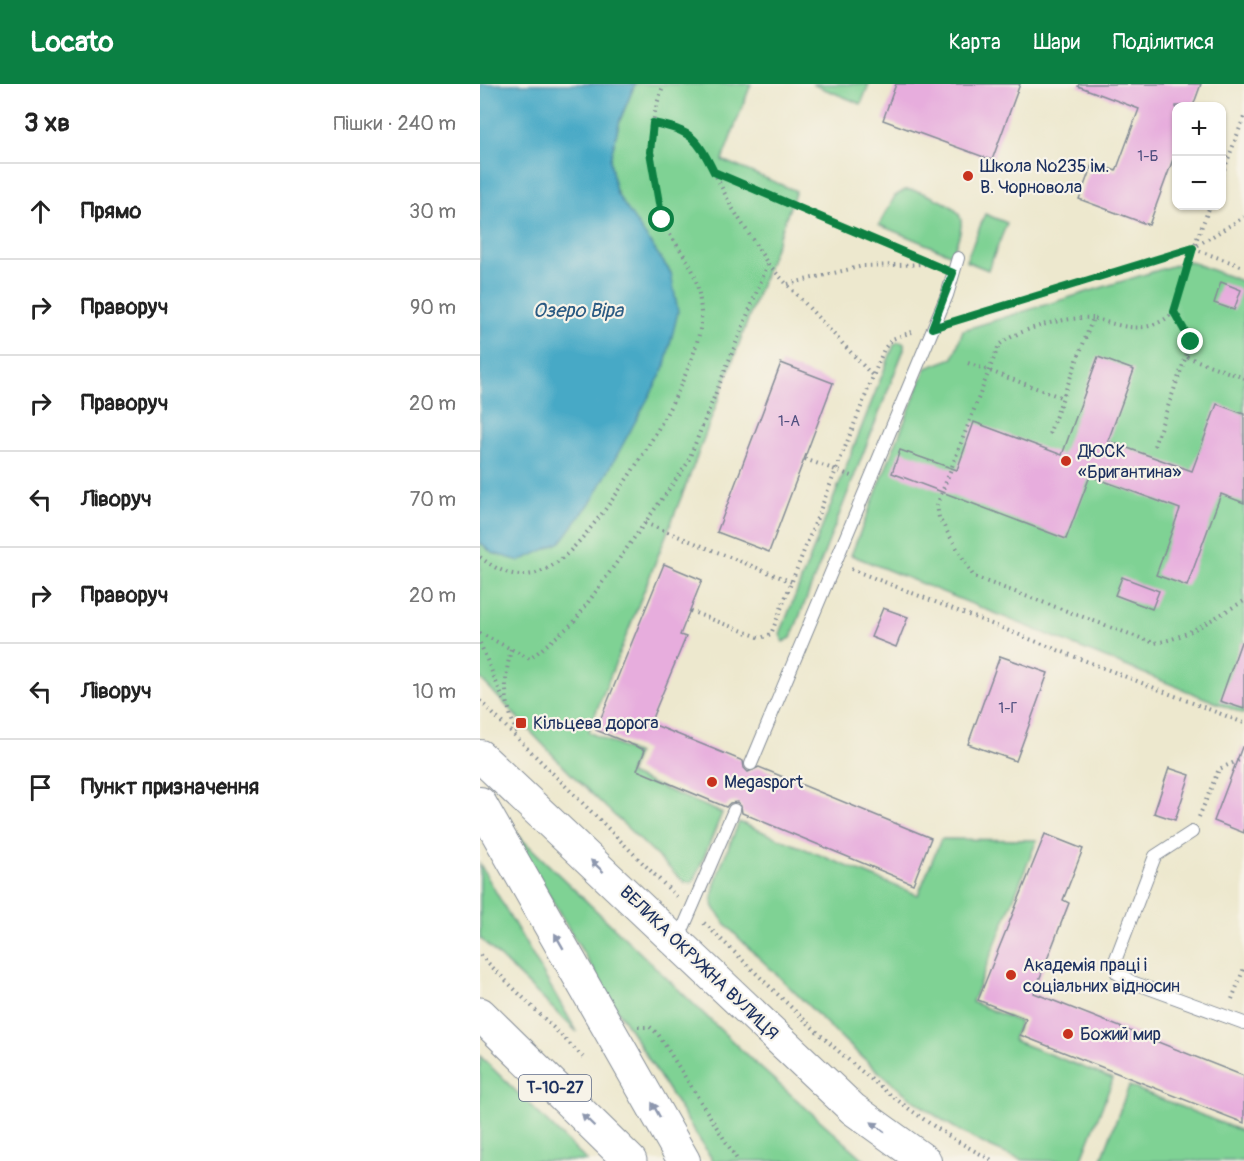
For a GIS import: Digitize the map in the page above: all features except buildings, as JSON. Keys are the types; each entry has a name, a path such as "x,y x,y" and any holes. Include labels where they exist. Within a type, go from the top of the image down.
{"highway":[{"name":"Т-10-27","path":"480,1014 630,1161"}],"main road":[{"name":"ВЕЛИКА ОКРУЖНА ВУЛИЦЯ","path":"480,756 853,1109 925,1161"},
{"path":"480,803 684,1161"}],"lane":[{"path":"751,764 932,328 958,258"},
{"path":"677,941 734,810"},
{"path":"1192,832 1155,856 1115,961 1117,973 1132,982 1244,1023"}],"path":[{"path":"480,557 496,569 526,577 555,566 594,526 656,431 689,369 701,321 695,277 662,220 650,152 654,108 664,84"},
{"path":"1226,162 1244,117"},
{"path":"653,123 681,129 702,148 731,206 768,264 873,376"},
{"path":"714,172 953,273"},
{"path":"1208,210 1193,248 1174,312 1161,324 1142,328 1079,317 1011,335 999,345 938,505 939,518 974,577 1155,643 1167,641 1192,630 1244,601"},
{"path":"690,611 761,638 771,634 884,349 892,339 1193,248 1244,218"},
{"path":"1193,248 1244,267"},
{"path":"480,633 530,659 573,622 687,464 768,264"},
{"path":"788,285 863,266 931,264"},
{"path":"1154,446 1191,342 1174,312"},
{"path":"1049,434 1093,318"},
{"path":"1187,357 1244,378"},
{"path":"968,363 1063,398"},
{"path":"805,459 868,483"},
{"path":"645,523 792,582"},
{"path":"835,562 1244,723"},
{"path":"480,643 517,734"},
{"path":"505,704 505,675 511,649"},
{"path":"480,701 690,910 903,1106 965,1147 994,1161"},
{"path":"1192,832 1219,770 1244,758"},
{"path":"480,955 584,1057"},
{"path":"1226,1016 1244,968"},
{"path":"629,1031 642,1025 650,1027 658,1034 738,1161"}],"green space":[{"path":"635,84 751,84 722,160 796,191 692,470 588,732 637,754 629,774 722,813 694,881 685,883 569,772 480,678 480,542 492,553 671,273 632,219 616,189 611,174 610,160 613,140"},
{"path":"812,84 869,84 861,104"},
{"path":"905,190 929,195 955,209 961,221 961,228 952,255 879,225 895,196"},
{"path":"985,214 1007,223 988,270 966,261"},
{"name":"ДЮСК «Бригантина»","path":"1188,261 1244,282 1244,714 851,555 926,368 953,358 963,330"},
{"path":"898,342 904,343 904,349 791,638 783,642 780,634 894,345"},
{"path":"739,822 918,895 941,839 1037,840 972,1002 1020,1022 1013,1040 1113,1079 1081,1161 1022,1160 986,1145 952,1126 919,1104 858,1053 741,940 719,915 713,900 721,865"},
{"path":"507,825 754,1062 866,1161 713,1161 615,1006"},
{"path":"480,864 493,887 577,1032 480,938"},
{"path":"480,1056 587,1161 480,1161"},
{"path":"1129,1086 1244,1132 1244,1161 1101,1161"}],"water":[{"name":"Озеро Віра","path":"480,84 635,84 620,120 610,160 616,193 671,273 678,312 664,369 593,499 561,542 520,561 492,553 480,542"}],"place":[{"name":"Школа №235 ім. В. Чорновола","path":"968,176"},
{"name":"ДЮСК «Бригантина»","path":"1066,461"},
{"name":"Кільцева дорога","path":"521,723"},
{"name":"Megasport","path":"712,782"},
{"name":"Академія праці і соціальних відносин","path":"1011,975"},
{"name":"Божий мир","path":"1068,1034"}],"route":[{"path":"662,220 650,152 653,123 681,129 702,148 714,172 953,273 947,295 932,328 1193,248 1174,312 1191,342"}]}
